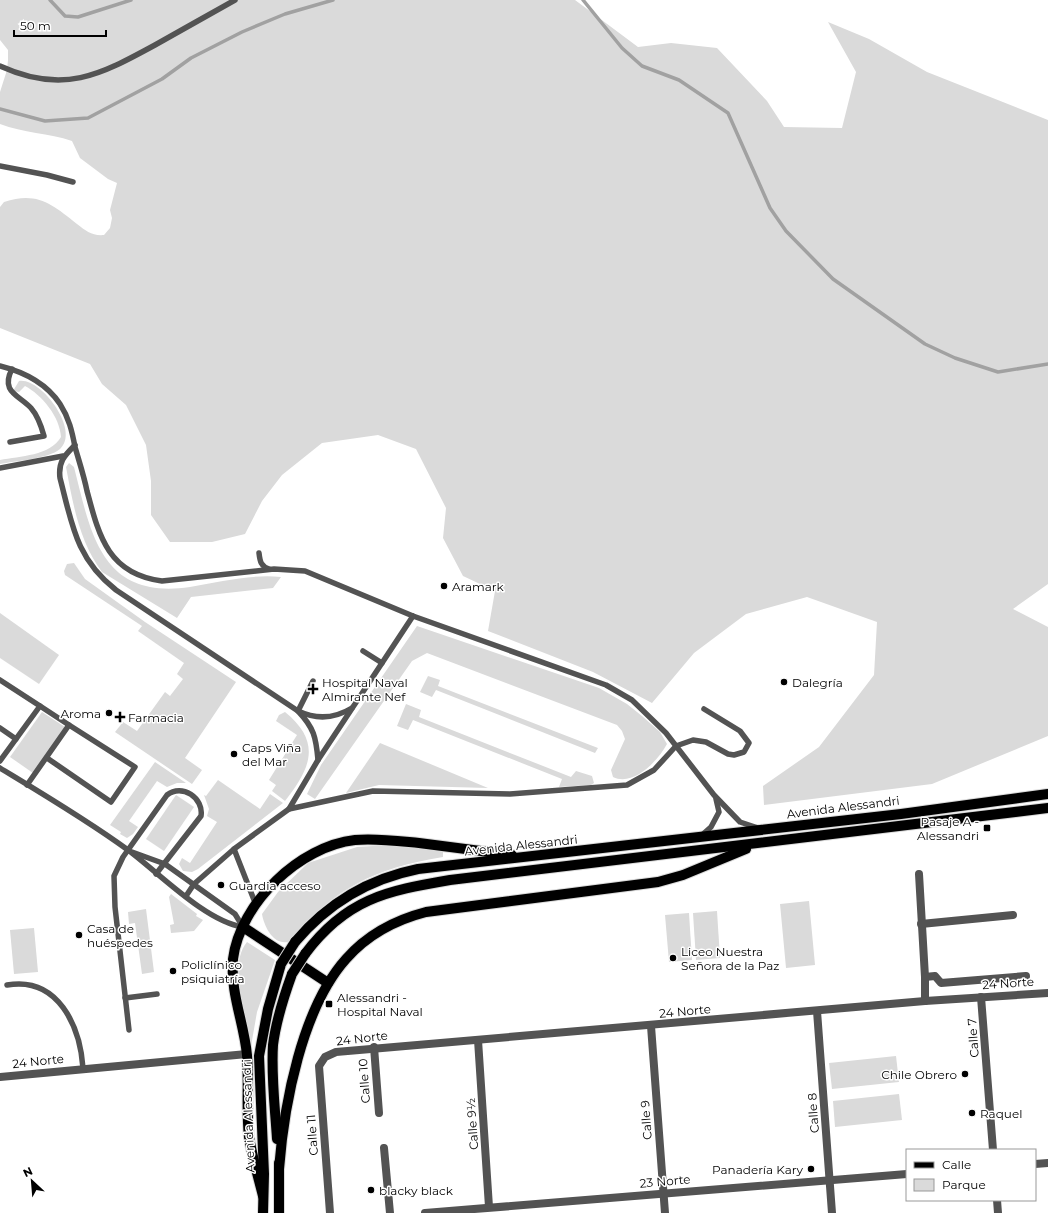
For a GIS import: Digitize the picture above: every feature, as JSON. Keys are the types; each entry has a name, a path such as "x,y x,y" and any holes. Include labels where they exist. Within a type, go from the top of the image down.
{"main road":[{"name":"Avenida Alessandri","path":"263,1213 264,1174 259,1056 268,1010 281,964 295,942 320,915 334,904 365,885 382,878 418,869 763,830 1048,794"},
{"path":"279,1213 279,1169 273,1088 274,1043 283,1002 292,974 305,954 327,928 353,908 380,895 403,888 450,880 1048,808"},
{"path":"263,1196 250,1137 247,1054 233,977 233,959 243,927 256,905 278,879 305,859 329,846 355,840 390,840 530,857"},
{"path":"279,1169 285,1114 294,1074 306,1034 328,983 346,959 368,939 390,925 410,916 443,909 658,882 683,875 760,843"},
{"path":"243,927 328,983"}],"street":[{"path":"919,874 925,1001"},
{"path":"921,924 1013,915"},
{"path":"925,977 935,976 941,983 1026,976"},
{"name":"24 Norte","path":"325,1058 336,1052 374,1047 651,1026 925,1001 1048,993"},
{"name":"Calle 7","path":"981,997 993,1149"},
{"name":"Calle 8","path":"817,1011 832,1213"},
{"name":"Calle 9","path":"651,1026 665,1213"},
{"name":"Calle 9½","path":"478,1040 489,1207"},
{"name":"Calle 10","path":"374,1047 379,1113"},
{"name":"24 Norte","path":"0,1076 247,1054"},
{"name":"Calle 11","path":"325,1058 319,1066 330,1213"},
{"path":"384,1148 390,1213"},
{"path":"1036,1164 1048,1163"},
{"name":"23 Norte","path":"425,1213 906,1174"},
{"path":"997,1201 998,1213"}],"lane":[{"path":"0,66 14,72 42,79 70,80 96,75 119,65 235,0"},
{"path":"0,166 47,175 73,182"},
{"path":"0,366 37,381 54,396 71,424 75,445 100,536 110,554 134,572 148,579 162,581 270,569 305,571 413,616 606,685 632,700 666,733 714,795 740,822 763,830"},
{"path":"10,442 44,436 36,414 24,402 12,395 7,388 7,378 12,370"},
{"path":"75,445 63,456 59,467 60,478 74,530 86,560 101,578 116,590 298,711 311,717 320,718 339,715 354,707"},
{"path":"0,468 63,456"},
{"path":"259,553 260,562 263,567 270,569"},
{"path":"289,809 318,760 413,616"},
{"path":"363,651 382,663"},
{"path":"0,680 135,767 111,802 46,758"},
{"path":"298,711 313,681"},
{"path":"0,761 40,706"},
{"path":"186,896 194,884 234,849 289,809 373,791 510,794 627,785 654,770 676,746 693,740 701,741 734,755 747,748 749,743 745,736 704,709"},
{"path":"298,711 311,726 315,734 318,760"},
{"path":"27,785 69,725"},
{"path":"0,728 16,739"},
{"path":"0,768 128,850 156,874 229,925 243,927"},
{"path":"129,1030 115,907 114,876 118,865 167,795 172,791 182,790 198,800 202,810 201,816 156,874"},
{"path":"700,837 710,826 719,812 714,795"},
{"path":"234,849 256,905"},
{"path":"128,850 165,864 235,914 243,927"},
{"path":"7,984 23,983 39,987 47,991 59,1003 74,1027 82,1054 83,1068"},
{"path":"125,998 157,994"}],"green space":[{"path":"0,0 575,0 638,47 671,43 717,48 767,101 784,127 842,128 856,72 828,22 869,39 927,72 1048,120 1048,584 1013,609 1048,627 1048,736 932,784 764,805 763,786 819,747 874,675 877,622 807,597 746,614 694,653 652,703 593,672 488,631 495,591 463,576 443,538 446,508 416,449 378,435 322,443 282,475 262,501 245,534 212,542 170,542 151,515 151,481 146,445 126,405 102,384 90,364 0,328 0,207 4,202 26,198 44,201 52,205 86,231 96,235 104,235 110,228 112,218 110,210 117,183 108,179 80,158 72,141 0,124 0,92 7,70 8,50 0,40"},
{"path":"19,381 28,382 38,387 56,407 66,430 65,441 60,449 48,455 0,464 0,460 42,452 50,448 61,437 60,429 54,414 38,395 25,386 19,392 13,391"},
{"path":"69,463 74,467 87,516 95,538 105,557 119,572 137,583 160,588 190,587 246,578 269,576 281,577 273,588 191,597 177,618 102,572 88,548 78,522 66,467"},
{"path":"74,563 85,579 145,622 236,682 185,758 202,770 192,784 115,732 123,722 137,731 165,692 170,696 183,679 177,674 184,663 138,631 142,626 65,575 64,571 67,564"},
{"path":"0,613 59,655 39,684 0,658"},
{"path":"417,626 599,688 627,704 642,716 660,732 667,744 658,758 644,771 629,778 621,779 613,777 611,770 625,739 622,731 617,725 427,653 412,661 315,799 307,794 321,765"},
{"path":"428,676 440,680 438,686 598,748 595,753 436,690 432,697 420,692"},
{"path":"406,704 421,710 419,717 571,777 576,771 592,776 594,783 591,785 559,787 562,779 413,720 408,730 397,726"},
{"path":"42,712 65,727 33,773 10,757"},
{"path":"285,712 297,723 304,734 308,745 309,755 301,777 285,801 272,791 276,785 269,780 297,735 276,721 279,715"},
{"path":"380,743 488,788 379,785 346,793"},
{"path":"155,762 186,783 177,783 167,787 157,781 129,821 138,827 133,834 127,838 110,825"},
{"path":"218,780 260,809 270,794 283,803 198,869 192,872 183,871 179,864 182,858 190,863 217,822 207,816 209,809 204,795 206,796"},
{"path":"176,795 194,807 164,851 146,839"},
{"path":"389,845 443,850 443,857 396,868 357,883 323,907 288,942 278,941 270,934 262,914 278,892 308,863 357,847"},
{"path":"171,894 197,914 196,916 203,920 194,931 171,933 170,925 174,924 169,897"},
{"path":"809,901 815,965 786,968 780,904"},
{"path":"146,909 154,972 142,974 135,923 129,924 128,912"},
{"path":"717,911 720,958 696,960 693,913"},
{"path":"689,913 692,960 669,962 665,915"},
{"path":"34,928 38,972 14,974 10,930"},
{"path":"247,942 275,960 257,1012 250,1052 239,996 238,980 238,965 241,952"},
{"path":"896,1056 899,1082 832,1089 829,1063"},
{"path":"899,1094 902,1120 835,1127 833,1101"}],"waterway":[{"path":"50,0 65,16 78,17 131,0"},
{"path":"0,109 45,121 88,118 162,79 191,58 242,32 285,14 333,0"},
{"path":"583,0 622,48 642,66 679,80 728,113 770,208 786,231 833,279 925,344 955,358 998,372 1048,364"}],"place":[{"name":"Aramark","path":"444,586"},
{"name":"Dalegría","path":"784,682"},
{"name":"Hospital Naval Almirante Nef","path":"313,689"},
{"name":"Aroma","path":"109,713"},
{"name":"Farmacia","path":"120,717"},
{"name":"Caps Viña del Mar","path":"234,754"},
{"name":"Pasaje A - Alessandri","path":"987,828"},
{"name":"Guardia acceso","path":"221,885"},
{"name":"Casa de huéspedes","path":"79,935"},
{"name":"Liceo Nuestra Señora de la Paz","path":"673,958"},
{"name":"Policlínico psiquiatría","path":"173,971"},
{"name":"Alessandri - Hospital Naval","path":"329,1004"},
{"name":"Chile Obrero","path":"965,1074"},
{"name":"Raquel","path":"972,1113"},
{"name":"Panadería Kary","path":"811,1169"},
{"name":"blacky black","path":"371,1190"}]}
